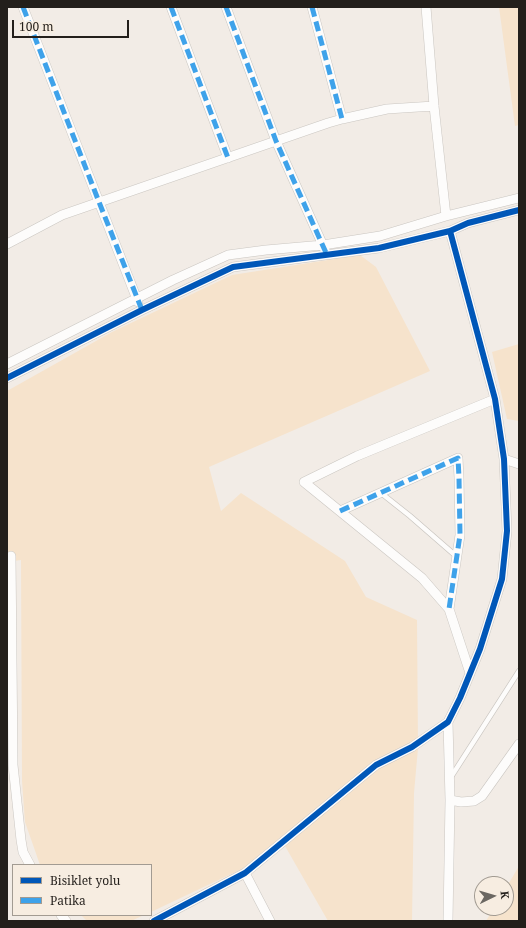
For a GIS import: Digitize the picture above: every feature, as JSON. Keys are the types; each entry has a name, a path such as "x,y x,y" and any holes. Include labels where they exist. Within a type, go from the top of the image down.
{"street":[{"path":"23,7 142,310"},
{"path":"171,7 228,158"},
{"path":"226,7 276,141 327,255"},
{"path":"312,7 342,119"},
{"path":"426,7 434,106 446,216"},
{"path":"7,244 62,215 342,119 388,109 434,106"},
{"path":"7,364 136,298 228,255 323,245 380,236 446,216 519,198"},
{"path":"7,378 142,310 233,267 379,248 450,230 468,223 519,210"},
{"path":"446,216 444,216 440,224 444,230 450,230"},
{"path":"448,921 450,800 448,722 480,649 502,579 507,531 504,459 495,399 450,230"},
{"path":"470,673 449,609 422,578 304,482 357,456 495,399"},
{"path":"340,511 458,458 460,535 449,609"},
{"path":"504,459 519,464"},
{"path":"11,556 13,765 21,840 23,852 29,864"},
{"path":"154,921 245,873 376,765 412,747 448,722"},
{"path":"450,800 461,802 474,801 482,796 519,744"},
{"path":"245,873 270,921"}],"lane":[{"path":"381,493 457,556"},
{"path":"449,780 519,671"}],"shaded area":[{"path":"499,7 519,7 519,125 515,126"},
{"path":"360,255 376,267 430,371 209,467 221,511 241,493 345,561 366,597 417,620 418,748 414,793 412,921 328,921 281,839 246,867 152,912 152,864 40,864 25,822 22,781 21,560 7,562 7,391 112,332 232,275"},
{"path":"519,344 519,421 507,419 492,352"},
{"path":"519,866 519,921 486,921 489,916 514,916 513,876"},
{"path":"82,916 142,916 131,921 87,921"}],"marked path":[{"path":"23,7 142,310"},
{"path":"171,7 228,158"},
{"path":"226,7 276,141 327,255"},
{"path":"312,7 342,119"},
{"path":"340,511 458,458 460,535 449,609"}],"cycle path":[{"path":"7,378 142,310 233,267 379,248 450,231 468,223 519,210"},
{"path":"154,921 245,873 376,765 412,747 448,722 460,698 480,649 502,579 507,531 504,459 495,399 450,231"}]}
